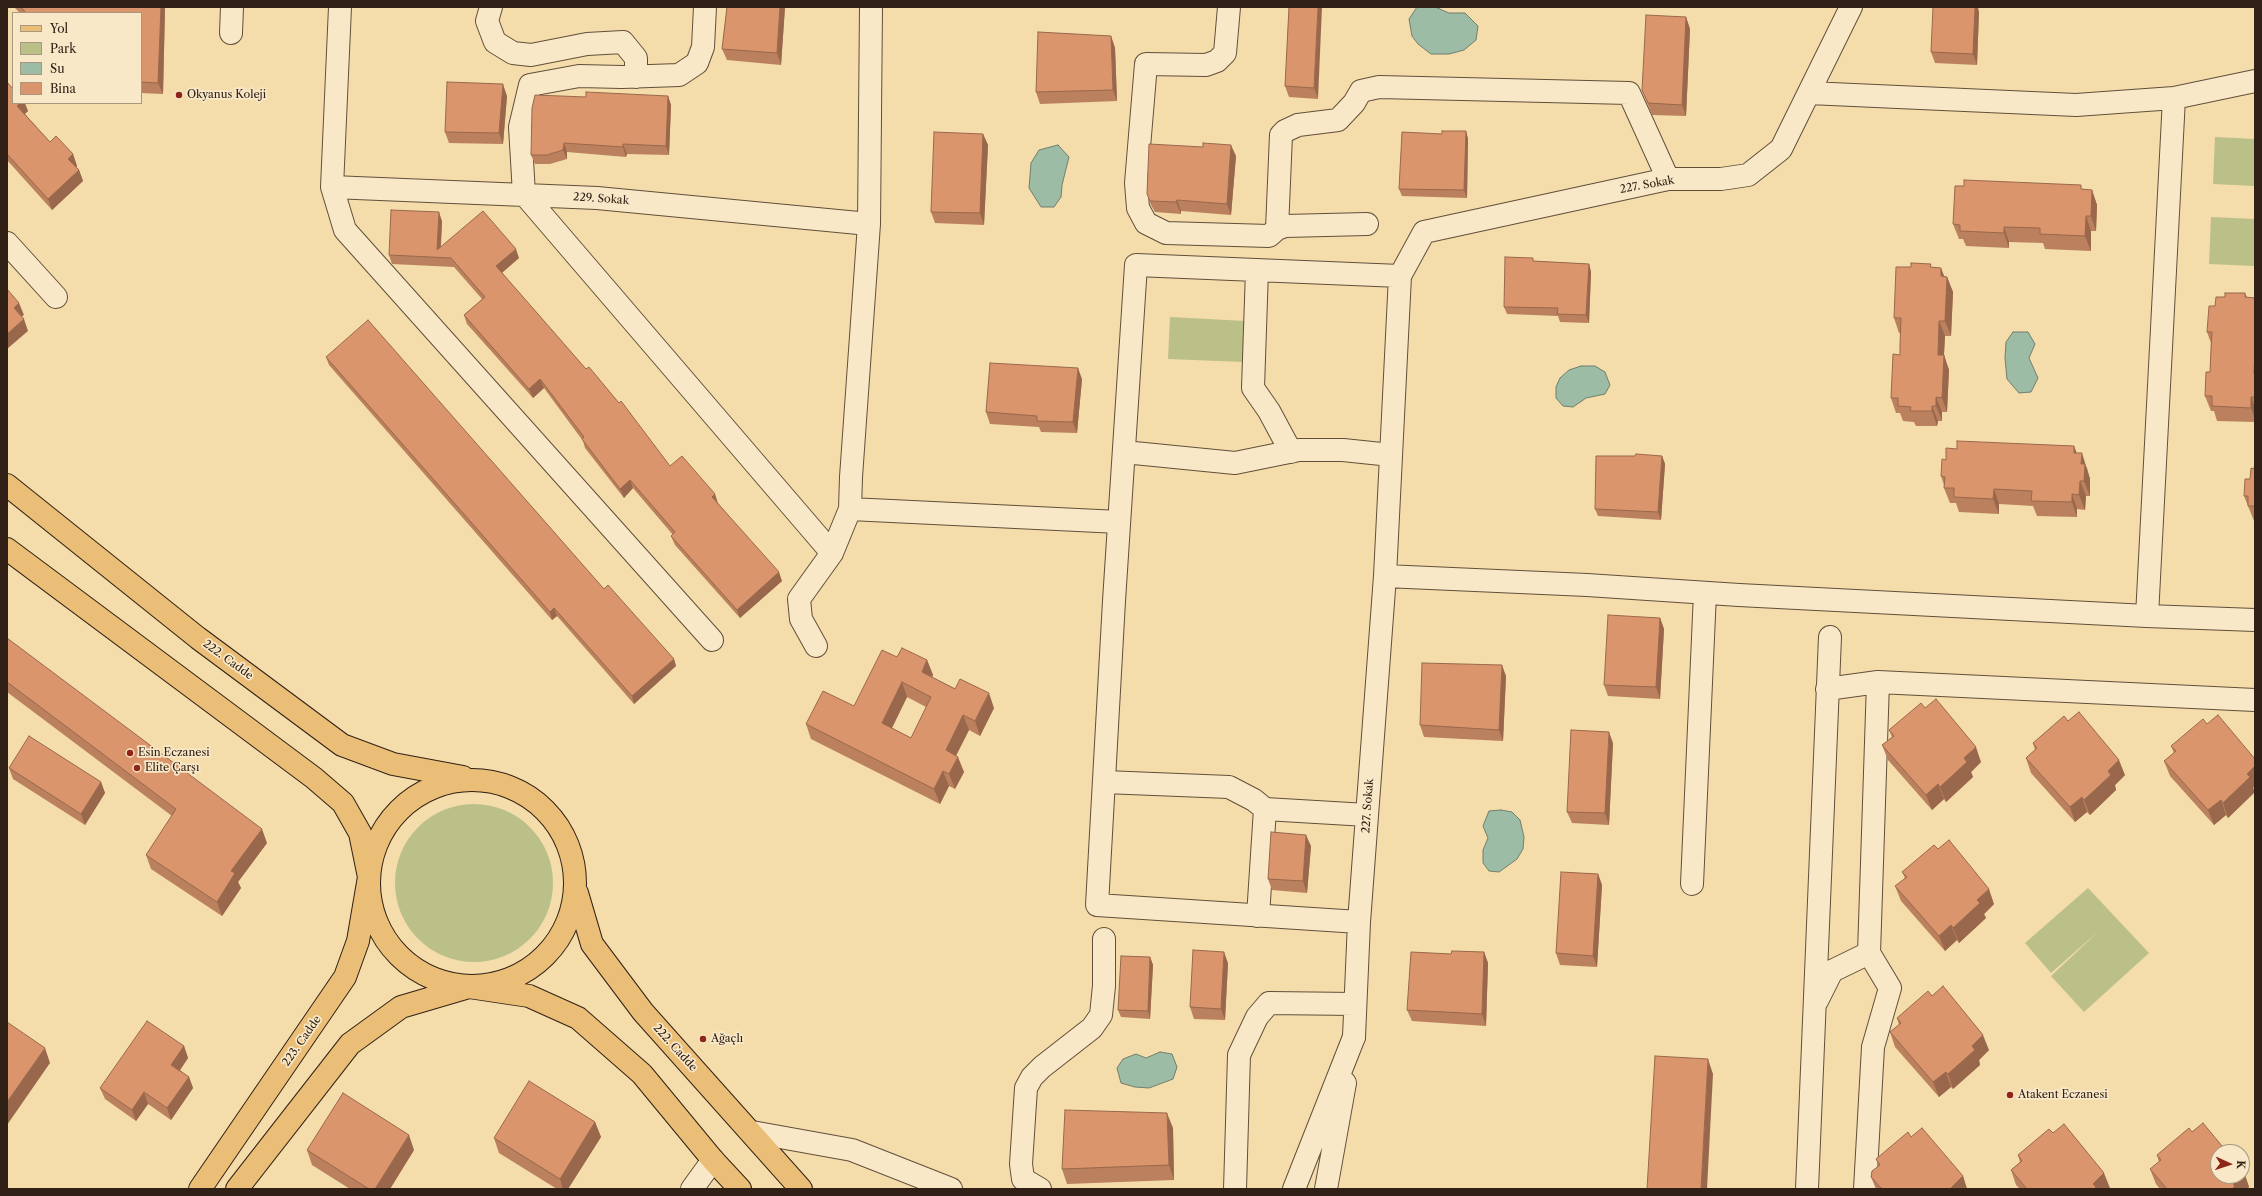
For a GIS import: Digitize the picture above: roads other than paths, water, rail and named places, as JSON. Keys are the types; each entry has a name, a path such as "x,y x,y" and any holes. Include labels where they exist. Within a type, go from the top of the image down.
{"main road":[{"name":"222. Cadde","path":"7,486 198,638 342,744 393,764 509,786 537,802 556,824 573,857 576,890 592,944 643,1012 752,1132 801,1189"},
{"path":"7,549 138,649 314,778 343,803 360,833 369,877 372,910 386,940 408,965 436,981 529,996 578,1018 642,1074 713,1160 740,1189"},
{"path":"369,877 376,846 392,818 416,796 444,783 476,780"},
{"name":"223. Cadde","path":"200,1189 345,977 358,941 369,877"},
{"path":"237,1189 350,1044 401,1007 469,987 500,984 529,970 553,949 566,927 569,921 576,890"}],"street":[{"path":"231,33 232,7"},
{"path":"340,7 332,187 345,230 712,640"},
{"path":"491,7 487,22 495,42 513,53 531,55 587,44 623,42 636,58 636,77"},
{"path":"705,7 704,47 697,63 679,75 636,77 579,76 530,85 520,126 524,194 832,553"},
{"path":"816,646 801,619 800,599 832,553 850,509 869,224 871,7"},
{"path":"1229,7 1225,53 1217,61 1206,65 1146,64 1136,183 1138,208 1146,223 1166,233 1269,236 1277,228 1284,226 1367,224"},
{"name":"227. Sokak","path":"1354,1037 1359,922 1384,576 1400,276 1424,232 1668,179 1720,179 1748,175 1781,149 1851,7"},
{"path":"1809,93 2076,104 2174,98 2255,81"},
{"path":"1277,228 1280,135 1284,131 1298,125 1338,120 1354,103 1361,92 1379,87 1629,93 1668,179"},
{"path":"2148,616 2174,98"},
{"name":"229. Sokak","path":"332,187 597,198 869,224"},
{"path":"7,243 56,297"},
{"path":"1359,922 1097,905 1119,522 1136,265 1400,276"},
{"path":"1258,270 1252,388 1269,411 1291,452"},
{"path":"1124,452 1236,463 1299,450 1343,450 1390,455"},
{"path":"850,509 1119,522"},
{"path":"1384,576 1587,585 1705,593 2148,616 2255,620"},
{"path":"1692,884 1705,593"},
{"path":"1807,1189 1813,1007 1830,637"},
{"path":"1827,689 1878,682 2255,700"},
{"path":"1865,1189 1873,1047 1890,988 1869,953 1878,682"},
{"path":"1104,782 1229,788 1254,800 1265,809 1367,815"},
{"path":"1258,916 1265,809"},
{"path":"1040,1189 1023,1179 1021,1164 1026,1088 1032,1077 1042,1067 1092,1028 1101,1015 1104,986 1104,939"},
{"path":"1813,1007 1832,971 1869,953"},
{"path":"1235,1189 1239,1055 1258,1017 1269,1003 1355,1004"},
{"path":"1294,1189 1354,1037"},
{"path":"1326,1189 1354,1037"},
{"path":"752,1132 852,1150 951,1189"},
{"path":"692,1189 713,1160"}],"water":[{"path":"1417,7 1435,7 1449,13 1465,13 1478,26 1476,40 1464,50 1449,54 1431,54 1418,44 1412,36 1409,19"},
{"path":"1058,145 1069,157 1062,185 1061,197 1054,207 1041,207 1029,188 1031,163 1039,150"},
{"path":"2013,332 2028,332 2035,344 2029,358 2038,378 2031,392 2019,393 2007,379 2005,358 2006,342"},
{"path":"1581,366 1595,366 1605,372 1610,385 1605,394 1586,398 1573,407 1563,406 1556,398 1556,387 1560,378 1569,370"},
{"path":"1501,810 1512,812 1520,820 1524,837 1523,849 1517,859 1499,872 1489,871 1483,863 1483,850 1488,838 1483,826 1489,811"},
{"path":"1160,1052 1172,1054 1177,1067 1173,1079 1149,1088 1135,1087 1121,1083 1117,1068 1123,1059 1136,1054 1146,1058"}],"place":[{"name":"Okyanus Koleji","path":"179,95"},
{"name":"Esin Eczanesi","path":"130,753"},
{"name":"Elite Çarşı","path":"137,768"},
{"name":"Ağaçlı","path":"703,1039"},
{"name":"Atakent Eczanesi","path":"2010,1095"}]}
